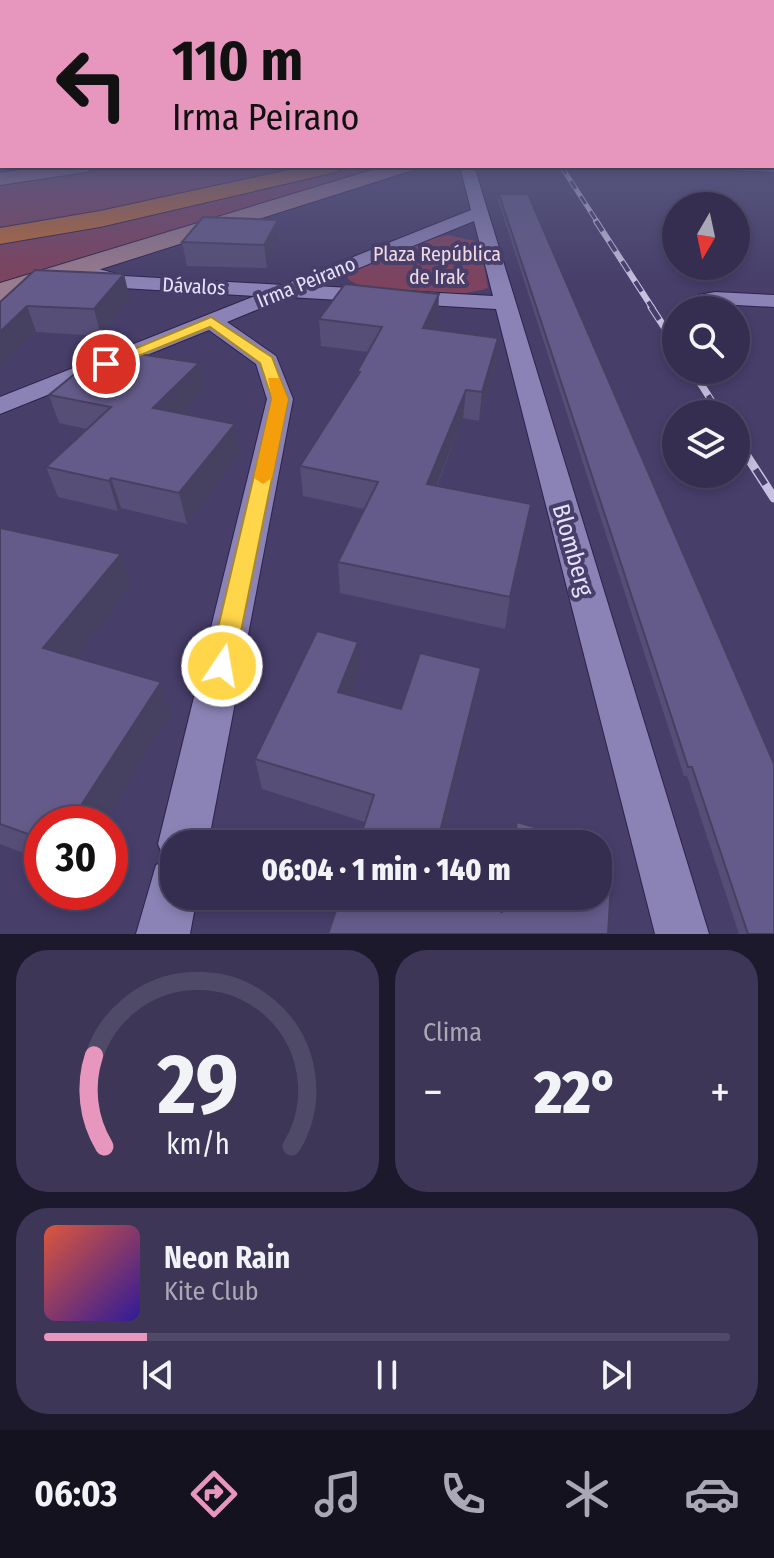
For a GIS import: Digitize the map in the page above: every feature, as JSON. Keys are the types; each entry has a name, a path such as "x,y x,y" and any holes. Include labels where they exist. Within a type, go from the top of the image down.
{"highway":[{"path":"0,235 136,198"},
{"path":"0,235 100,219 195,198"},
{"path":"0,216 44,205"}],"main road":[{"path":"108,260 269,198"},
{"path":"0,292 306,198"}],"street":[{"name":"Blomberg","path":"475,198 682,934"},
{"name":"Irma Peirano","path":"0,406 479,213"},
{"name":"Dávalos","path":"79,268 97,277 123,282 503,303"},
{"path":"750,300 774,301"},
{"path":"750,316 774,317"},
{"path":"186,830 280,399 267,361 211,321"},
{"path":"163,934 168,910"}],"green space":[{"path":"0,198 304,198 0,292"},
{"name":"Plaza República de Irak","path":"448,235 480,242 488,288 457,294 415,295 375,290 347,278 351,271 427,239"}],"building":[{"path":"500,198 530,198 774,764 774,934 748,934 692,767 688,767"},
{"path":"203,217 278,220 264,245 182,242"},
{"path":"35,270 124,274 94,309 27,306 0,332 0,302"},
{"path":"345,284 439,294 423,328 498,338 482,392 466,390 427,484 531,504 510,597 338,562 378,482 300,466 360,372 357,372 382,327 319,319"},
{"path":"105,349 199,363 153,408 235,424 179,493 46,467 111,407 49,395"},
{"path":"0,528 121,554 43,648 161,682 81,806 24,806 24,833 0,824"},
{"path":"317,631 358,642 338,692 401,709 420,653 481,668 440,830 363,830 374,795 255,759"},
{"path":"517,822 545,830 516,830"},
{"path":"336,910 609,910 608,934 328,934"}],"railway":[{"path":"582,198 598,223"},
{"path":"596,221 653,309"},
{"path":"651,307 662,324"},
{"path":"701,384 711,400"},
{"path":"750,461 774,498"}],"slow traffic":[{"path":"263,478 280,399 274,381"}],"route":[{"path":"106,364 211,321 267,361 280,399 222,666"}]}
